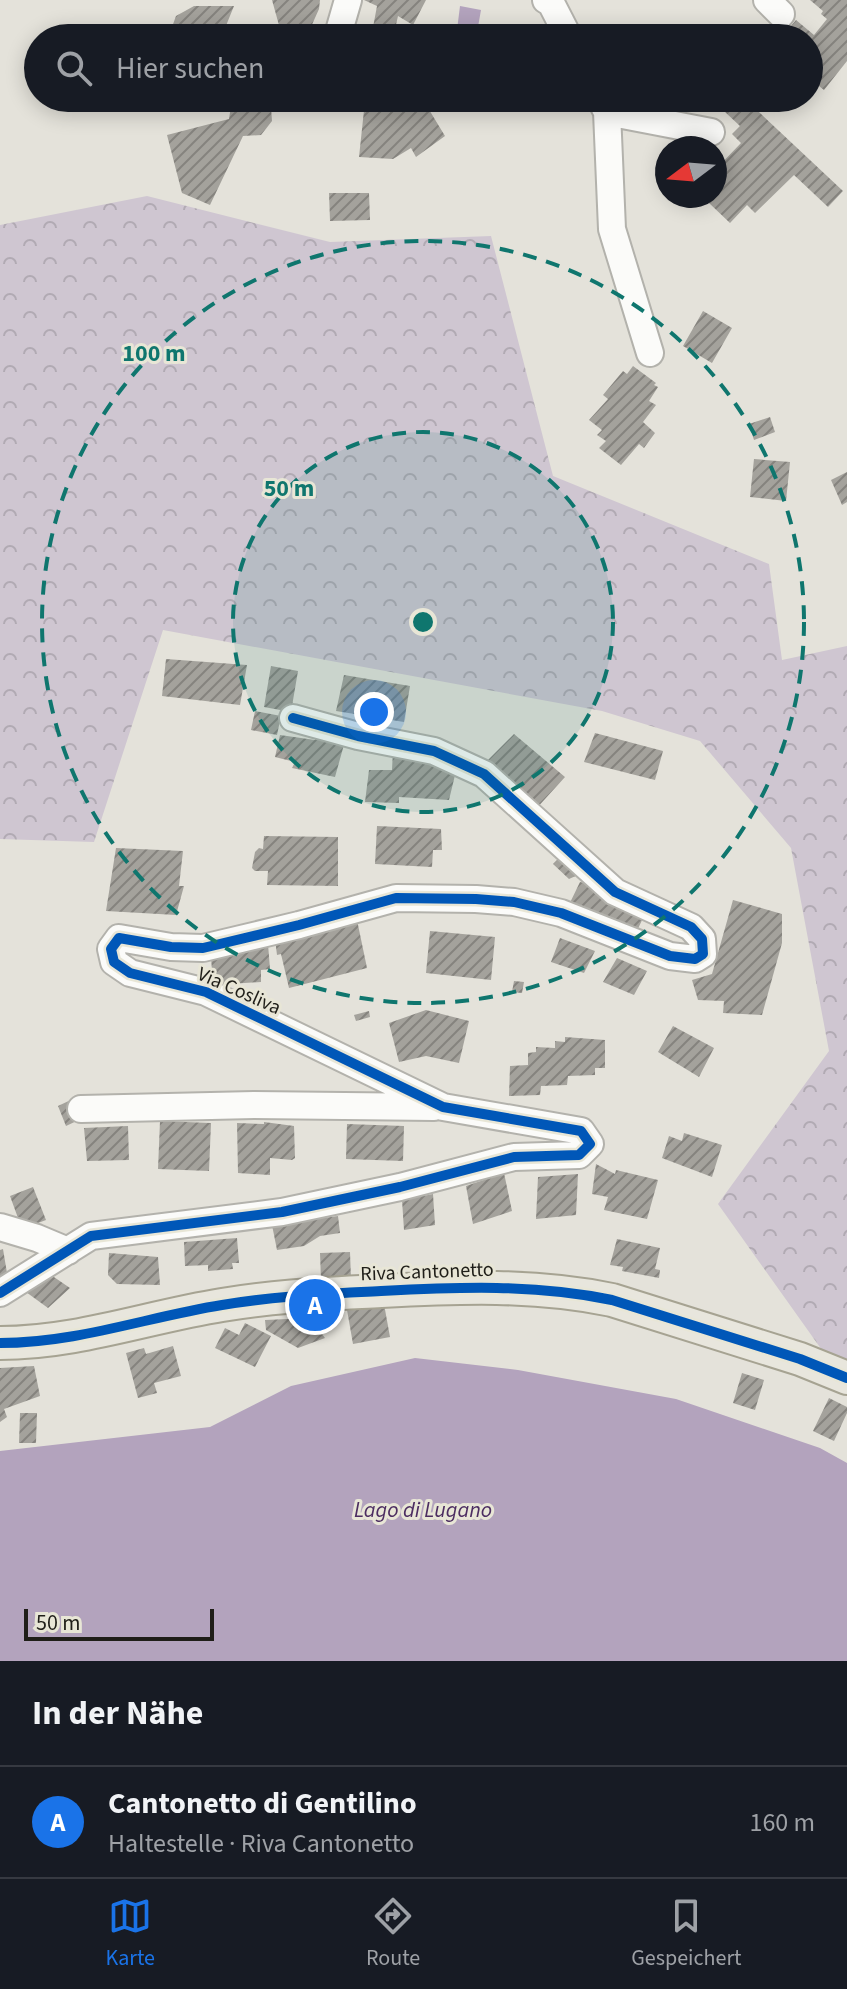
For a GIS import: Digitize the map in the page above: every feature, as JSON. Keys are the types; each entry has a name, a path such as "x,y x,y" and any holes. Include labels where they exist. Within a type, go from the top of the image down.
{"main road":[{"name":"Riva Cantonetto","path":"0,1343 89,1335 222,1305 289,1296 521,1288 612,1300 800,1359 847,1378"}],"street":[{"path":"341,24 348,0"},
{"path":"546,0 551,3 562,24"},
{"path":"604,112 612,229 650,353"},
{"path":"632,112 711,132"},
{"name":"Via Cosliva","path":"0,1293 91,1236 282,1212 400,1187 514,1157 579,1155 590,1144 581,1131 443,1107 206,992 130,973 114,962 111,949 119,938 171,947 203,948 396,898 514,902 561,913 670,956 695,959 703,954 702,939 691,927 615,892 484,774 434,751 358,736 293,718"},
{"path":"81,1109 254,1105 443,1107"},
{"path":"0,1227 68,1251"}],"green space":[{"path":"147,196 330,242 491,236 553,476 769,564 782,660 847,646 847,1378 839,1374 718,1204 829,1051 791,848 700,741 602,711 163,630 94,842 0,839 0,225"}],"water":[{"path":"460,6 481,10 478,24 458,24"},
{"name":"Lago di Lugano","path":"415,1358 518,1370 676,1399 820,1448 847,1463 847,1661 0,1661 0,1451 210,1427 291,1386"}],"building":[{"path":"272,0 320,0 312,24 279,24"},
{"path":"364,0 426,0 414,24 398,16 396,24 374,24 377,6"},
{"path":"810,0 847,0 847,61 824,90 823,24 827,19 821,14 823,11"},
{"path":"194,6 234,6 227,24 173,24 176,16"},
{"path":"230,112 271,112 272,121 261,135 243,136 210,205 182,193 167,135 229,119"},
{"path":"364,112 430,112 445,136 416,157 411,148 393,159 359,157"},
{"path":"725,112 759,112 843,191 828,207 794,175 755,213 747,205 730,223 714,208 727,208 727,158 741,143 732,134 740,126"},
{"path":"329,193 369,193 370,220 330,221"},
{"path":"703,311 732,328 712,363 683,346"},
{"path":"633,366 658,387 649,401 656,405 643,422 655,433 644,448 639,444 621,465 599,448 606,441 597,435 602,430 589,420 608,399 603,395 623,371 627,374"},
{"path":"770,417 775,432 754,440 749,424"},
{"path":"754,459 790,462 786,501 750,497"},
{"path":"847,472 847,502 842,505 831,480"},
{"path":"166,659 247,665 240,705 162,696"},
{"path":"271,666 298,671 291,712 264,707"},
{"path":"344,675 410,686 404,722 336,711"},
{"path":"255,711 281,716 277,735 251,730"},
{"path":"595,733 663,751 655,780 584,762"},
{"path":"316,734 345,741 335,777 292,768 295,762 275,757 280,735 315,740"},
{"path":"514,734 565,777 535,810 482,766"},
{"path":"393,750 456,771 449,800 399,797 399,803 365,802 369,770 392,770"},
{"path":"377,826 441,829 442,850 433,850 432,867 375,864"},
{"path":"264,836 338,837 338,886 267,885 268,871 252,868 255,852 263,849"},
{"path":"116,848 183,851 179,886 184,886 176,915 106,911"},
{"path":"561,856 580,874 569,879 553,864"},
{"path":"580,882 594,885 628,913 643,918 636,933 566,911"},
{"path":"733,900 782,914 782,943 762,1015 723,1013 724,1001 698,1000 692,980 712,974"},
{"path":"357,920 367,968 289,988 281,954 277,955 275,939"},
{"path":"430,931 495,937 491,980 426,973"},
{"path":"560,938 595,951 584,973 551,962"},
{"path":"268,944 270,969 261,970 261,982 213,985 211,957 239,955 238,946"},
{"path":"617,958 647,971 634,995 603,982"},
{"path":"514,981 524,982 522,993 512,992"},
{"path":"426,1010 469,1021 459,1063 426,1056 399,1062 389,1023"},
{"path":"369,1011 370,1017 356,1021 354,1015"},
{"path":"673,1026 714,1048 699,1077 658,1052"},
{"path":"565,1037 605,1040 605,1068 595,1068 595,1075 568,1076 567,1085 541,1086 540,1095 509,1096 510,1066 528,1065 528,1053 536,1052 536,1047 555,1048 555,1041 565,1042"},
{"path":"75,1098 83,1118 66,1126 58,1106"},
{"path":"160,1121 211,1123 209,1171 158,1169"},
{"path":"264,1122 294,1126 295,1158 270,1158 270,1175 238,1173 237,1123"},
{"path":"347,1124 404,1126 403,1161 346,1159"},
{"path":"128,1126 129,1160 87,1161 84,1128"},
{"path":"684,1133 722,1145 712,1177 662,1158 669,1136 682,1141"},
{"path":"596,1164 615,1174 616,1170 658,1180 647,1219 604,1210 608,1197 592,1194"},
{"path":"504,1173 512,1211 473,1224 466,1186"},
{"path":"578,1174 576,1215 536,1219 538,1177"},
{"path":"33,1187 46,1220 22,1229 10,1196"},
{"path":"433,1194 435,1225 404,1230 402,1200"},
{"path":"338,1216 340,1233 320,1236 304,1246 277,1250 272,1225"},
{"path":"237,1238 239,1263 232,1263 233,1269 208,1271 208,1265 185,1266 184,1242"},
{"path":"617,1239 660,1248 655,1269 660,1270 659,1278 622,1271 623,1267 610,1265"},
{"path":"3,1249 9,1285 0,1285 0,1250"},
{"path":"350,1252 351,1279 321,1280 320,1253"},
{"path":"109,1253 158,1257 160,1285 117,1284 108,1275"},
{"path":"51,1275 70,1288 48,1308 26,1292"},
{"path":"384,1304 390,1337 353,1344 347,1310"},
{"path":"310,1318 325,1338 298,1348 266,1330 265,1320"},
{"path":"245,1323 271,1336 255,1367 215,1348 225,1328 239,1335"},
{"path":"173,1346 181,1376 154,1383 157,1393 138,1398 126,1353 144,1348 146,1354"},
{"path":"34,1366 40,1396 4,1409 7,1417 0,1422 0,1368"},
{"path":"742,1373 764,1380 755,1410 733,1403"},
{"path":"829,1398 847,1407 834,1441 813,1431"},
{"path":"20,1413 37,1413 36,1443 19,1443"}],"cycle path":[{"path":"0,1293 91,1236 282,1212 400,1187 514,1157 579,1155 590,1144 581,1131 443,1107 206,992 130,973 114,962 111,949 119,938 171,947 203,948 396,898 476,899 514,902 561,913 670,956 695,959 703,954 702,939 691,927 615,892 484,774 434,751 358,736 293,718"},
{"path":"0,1343 57,1339 262,1299 410,1290 526,1289 612,1300 800,1359 847,1378"}],"place":[{"name":"Cantonetto di Gentilino","path":"315,1305"}]}
